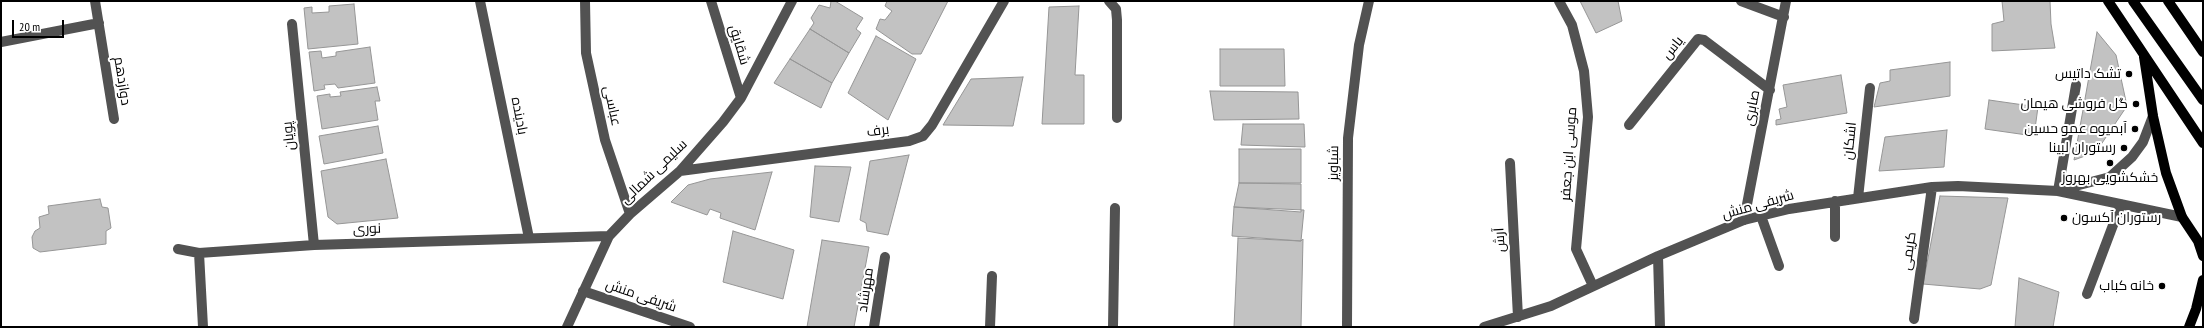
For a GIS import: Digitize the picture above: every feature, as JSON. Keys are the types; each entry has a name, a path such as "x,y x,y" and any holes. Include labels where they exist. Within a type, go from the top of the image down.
{"main road":[{"path":"2108,1 2203,144"},
{"path":"2133,1 2203,100"},
{"path":"2168,1 2203,52"},
{"path":"2183,24 2203,38"},
{"path":"2144,57 2153,116 2166,173 2182,217 2198,241 2203,256"},
{"path":"2189,327 2196,309 2203,280"},
{"path":"2196,309 2203,300"}],"street":[{"name":"دوازدهم","path":"95,1 114,119"},
{"name":"بادینده","path":"480,1 529,238"},
{"name":"عباسی","path":"585,1 586,53 604,140 630,214"},
{"name":"شقایق","path":"711,1 741,98"},
{"name":"سلیمی شمالی","path":"567,327 609,236 630,214 680,171 741,98 792,1"},
{"name":"برف","path":"680,171 909,142 923,136 932,125 1004,1"},
{"path":"1108,1 1116,8 1117,20 1117,118"},
{"name":"شباویز","path":"1347,327 1348,138 1359,45 1369,1"},
{"name":"موسی ابن جعفر","path":"1559,1 1572,25 1584,71 1588,117 1576,249 1593,286"},
{"path":"1741,1 1784,17"},
{"name":"صابری","path":"1744,220 1786,1"},
{"path":"1,42 99,23"},
{"name":"پویان","path":"292,24 314,244"},
{"name":"یاس","path":"1629,125 1698,39 1704,40 1770,90"},
{"path":"2058,191 2076,85"},
{"name":"اشکان","path":"1858,198 1870,88"},
{"path":"2058,191 2110,177 2132,157 2142,142 2153,116"},
{"name":"آرش","path":"1510,163 1518,317"},
{"name":"شریفی منش","path":"1484,327 1551,306 1658,256 1744,220 1789,209 1932,187 1958,186 2058,191"},
{"name":"کریمی","path":"1914,319 1932,187"},
{"path":"2058,191 2182,217"},
{"path":"1835,202 1835,237"},
{"path":"2087,294 2121,204"},
{"path":"1113,327 1115,208"},
{"path":"1761,216 1779,266"},
{"name":"نوری","path":"178,249 199,253 314,244 609,236"},
{"path":"199,253 203,327"},
{"path":"1658,256 1660,327"},
{"name":"مهرشاد","path":"874,327 885,257"},
{"path":"990,327 992,276"},
{"name":"شریفی منش","path":"583,290 690,327"}],"building":[{"path":"831,1 835,1 863,18 856,29 861,33 849,53 810,29 814,23 811,18 819,5 830,8"},
{"path":"887,1 948,1 921,54 912,54 876,29 880,19 885,20 892,11 885,6"},
{"path":"1580,1 1618,1 1622,21 1596,33"},
{"path":"2002,1 2050,1 2051,24 2055,48 1992,51 1992,24 2004,21"},
{"path":"354,4 358,44 308,49 304,8 312,7 312,13 329,12 329,6"},
{"path":"1079,6 1075,75 1084,75 1084,124 1042,124 1049,7"},
{"path":"810,29 849,53 832,83 790,59"},
{"path":"2097,32 2116,55 2127,106 2096,152 2074,160"},
{"path":"876,36 916,59 888,120 848,93"},
{"path":"370,47 375,83 338,88 335,84 324,85 325,89 314,91 309,52 321,51 322,58 336,56 336,52"},
{"path":"1220,49 1284,49 1285,86 1220,86"},
{"path":"790,59 832,83 821,108 774,83"},
{"path":"1950,62 1950,96 1874,107 1880,83 1890,81 1890,70"},
{"path":"1841,75 1847,113 1776,125 1776,120 1781,119 1779,109 1787,107 1783,85"},
{"path":"1023,77 1013,126 943,125 971,79"},
{"path":"377,87 380,101 375,101 378,120 322,129 317,96 330,94 330,97 341,96 340,92"},
{"path":"1210,91 1298,92 1299,119 1214,120"},
{"path":"1989,100 2038,107 2034,136 1985,129"},
{"path":"1243,124 1304,124 1305,147 1241,145"},
{"path":"378,126 383,153 324,164 319,136"},
{"path":"1947,130 1944,167 1879,171 1885,137"},
{"path":"1239,149 1301,149 1301,183 1239,183"},
{"path":"909,155 888,235 867,231 866,223 860,220 870,161"},
{"path":"386,159 398,218 337,224 328,217 321,171"},
{"path":"815,166 851,167 839,222 810,217"},
{"path":"772,172 755,230 720,218 721,213 710,209 707,215 671,202 688,185 710,179"},
{"path":"1239,183 1301,184 1301,212 1234,207"},
{"path":"1940,196 2008,198 1991,285 1980,289 1923,284"},
{"path":"100,199 102,207 108,208 111,228 106,231 106,244 40,252 33,248 32,237 35,231 40,228 39,217 49,214 48,206"},
{"path":"1234,207 1304,210 1301,241 1232,236"},
{"path":"733,231 794,250 783,299 723,282"},
{"path":"1238,238 1301,241 1303,239 1301,327 1234,327"},
{"path":"822,240 869,247 854,327 807,327"},
{"path":"2019,278 2059,292 2053,327 2015,327"}],"place":[{"name":"تشک داتیس","path":"2129,74"},
{"name":"گل فروشی هیمان","path":"2136,104"},
{"name":"آبمیوه عمو حسین","path":"2135,129"},
{"name":"رستوران لبینا","path":"2124,148"},
{"name":"خشکشویی بهروز","path":"2110,163"},
{"name":"رستوران آکسون","path":"2064,218"},
{"name":"خانه کباب","path":"2162,286"}]}
